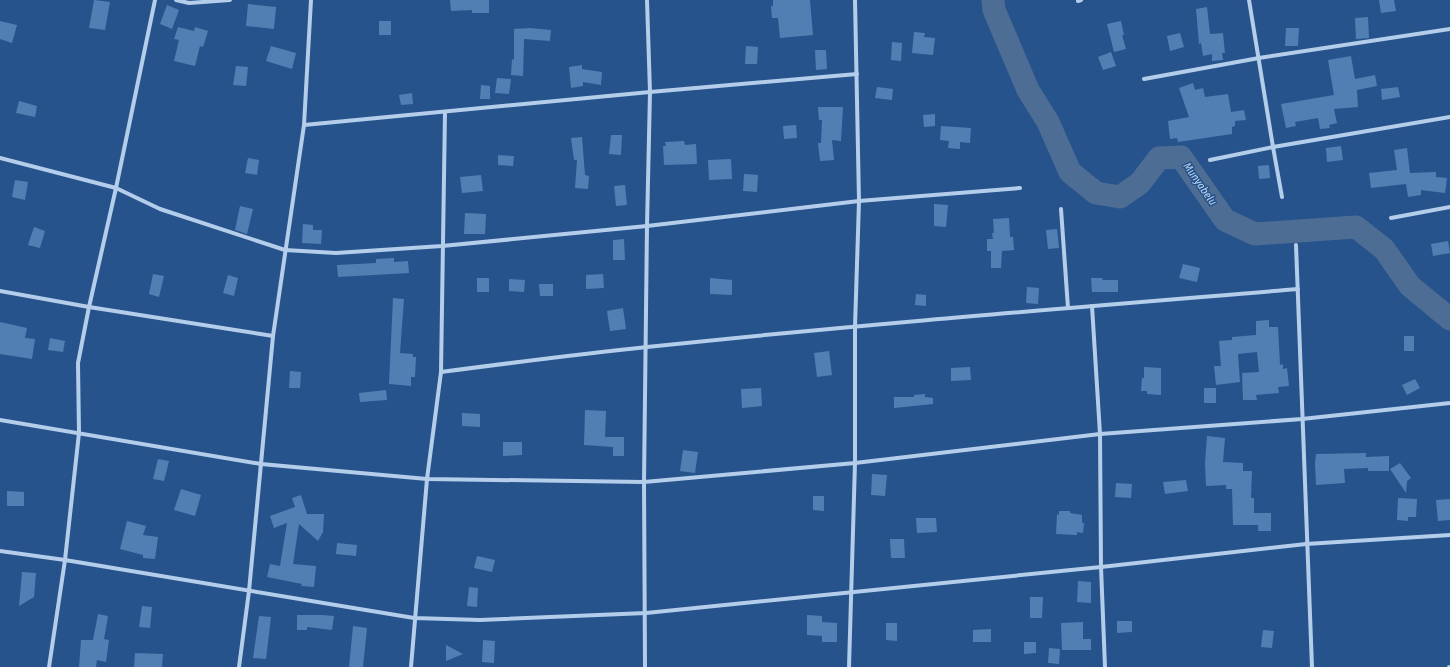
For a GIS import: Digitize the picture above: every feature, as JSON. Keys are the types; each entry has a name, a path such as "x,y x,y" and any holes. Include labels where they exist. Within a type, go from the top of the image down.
{"street":[{"path":"49,667 65,560 79,433 78,363 155,0"},
{"path":"176,0 189,3 230,0"},
{"path":"239,667 249,591 273,336 304,125 311,0"},
{"path":"645,667 646,613 644,482 646,226 650,92 647,0"},
{"path":"848,667 855,463 855,327 859,200 855,0"},
{"path":"1249,0 1272,147 1282,197"},
{"path":"1144,79 1259,58 1450,29"},
{"path":"304,125 857,74"},
{"path":"411,667 427,479 441,372 445,112"},
{"path":"1210,160 1272,147 1450,117"},
{"path":"0,158 116,188 160,209 285,250 336,253 442,246 646,226 859,200 1020,188"},
{"path":"1391,218 1450,207"},
{"path":"1061,209 1068,308"},
{"path":"1296,245 1306,544 1312,667"},
{"path":"441,372 646,347 1068,308 1298,289"},
{"path":"0,291 89,307 273,336"},
{"path":"1092,306 1100,434 1101,567 1105,667"},
{"path":"0,420 261,464 427,479 644,482 855,463 1100,434 1302,419 1450,403"},
{"path":"0,551 65,560 414,618 480,620 646,613 1101,567 1306,544 1450,534"}],"building":[{"path":"94,0 110,2 105,30 89,28"},
{"path":"450,0 489,0 489,13 472,13 472,10 451,11"},
{"path":"773,0 810,0 813,35 780,38 778,18 772,18 771,6 773,6"},
{"path":"1379,0 1394,0 1396,11 1381,13"},
{"path":"248,4 276,7 274,29 246,26"},
{"path":"167,5 179,10 172,29 160,24"},
{"path":"1207,7 1210,34 1223,33 1225,53 1222,53 1223,60 1212,61 1212,54 1203,56 1201,43 1199,44 1196,9"},
{"path":"1368,17 1369,38 1356,39 1355,18"},
{"path":"0,21 17,25 12,43 0,39"},
{"path":"379,21 391,21 391,35 379,35"},
{"path":"1121,21 1124,35 1122,35 1126,49 1114,52 1107,24"},
{"path":"178,27 194,31 195,27 208,31 203,47 200,46 195,66 174,61 179,40 174,39"},
{"path":"530,28 551,30 550,41 524,39 523,76 511,75 512,59 514,60 514,29"},
{"path":"1286,28 1299,28 1298,46 1285,46"},
{"path":"914,32 925,33 924,37 935,38 933,55 912,53"},
{"path":"1180,33 1184,47 1170,51 1167,36"},
{"path":"892,42 902,43 901,61 891,60"},
{"path":"271,46 296,53 292,69 266,61"},
{"path":"746,46 758,47 757,64 745,64"},
{"path":"815,50 826,50 827,69 816,70"},
{"path":"1111,52 1116,66 1103,70 1098,57"},
{"path":"1351,56 1355,79 1375,75 1377,86 1357,90 1358,107 1334,109 1337,123 1329,125 1330,128 1320,129 1318,118 1295,122 1296,126 1286,128 1281,104 1334,95 1328,60"},
{"path":"582,65 582,69 602,72 601,85 583,82 583,86 571,88 569,67"},
{"path":"236,66 248,67 246,86 233,85"},
{"path":"497,78 511,79 509,94 495,93"},
{"path":"1193,83 1195,90 1203,88 1205,97 1228,94 1231,112 1244,110 1246,120 1235,121 1235,126 1232,127 1232,134 1178,142 1177,138 1170,139 1168,121 1189,117 1179,88"},
{"path":"481,85 490,86 490,99 480,99"},
{"path":"877,87 893,89 892,100 875,98"},
{"path":"1398,87 1400,97 1382,100 1381,89"},
{"path":"412,93 413,104 401,105 399,95"},
{"path":"19,101 37,106 35,117 16,113"},
{"path":"818,107 843,107 841,141 832,140 834,160 820,161 818,143 821,143 822,120 819,120"},
{"path":"935,114 935,126 924,127 923,115"},
{"path":"796,125 797,138 784,139 783,126"},
{"path":"941,126 971,128 970,143 960,142 960,149 948,148 949,141 940,140"},
{"path":"611,135 622,135 621,155 609,154"},
{"path":"582,137 585,175 589,176 588,189 575,188 577,160 574,160 571,138"},
{"path":"684,141 685,145 696,144 697,164 664,165 663,146 666,146 665,142"},
{"path":"1341,146 1343,160 1327,162 1326,148"},
{"path":"1407,148 1410,173 1436,172 1436,177 1447,178 1445,193 1421,190 1421,195 1408,197 1406,184 1371,188 1369,173 1397,170 1394,150"},
{"path":"498,155 514,156 513,166 498,165"},
{"path":"248,158 259,160 257,175 245,173"},
{"path":"731,159 732,179 709,180 708,160"},
{"path":"1269,165 1270,178 1259,179 1258,166"},
{"path":"744,174 758,175 757,192 743,191"},
{"path":"481,175 483,191 462,193 460,177"},
{"path":"15,180 28,182 25,200 12,197"},
{"path":"625,185 627,205 616,206 614,186"},
{"path":"934,204 948,205 946,227 934,226"},
{"path":"240,206 253,209 247,234 235,230"},
{"path":"465,213 486,214 485,234 464,234"},
{"path":"1009,218 1010,237 1013,237 1014,250 1002,251 1001,268 991,268 991,251 987,251 987,239 993,239 993,219"},
{"path":"303,224 313,225 313,230 322,230 321,244 302,243"},
{"path":"34,227 45,231 40,248 28,245"},
{"path":"1057,229 1059,248 1048,249 1046,230"},
{"path":"624,239 625,260 613,260 613,240"},
{"path":"1448,241 1450,253 1433,256 1431,244"},
{"path":"394,258 394,262 408,261 409,273 338,277 337,265 376,263 376,259"},
{"path":"1183,264 1200,268 1197,282 1179,278"},
{"path":"153,274 164,276 159,297 149,294"},
{"path":"603,274 604,288 586,289 586,275"},
{"path":"228,275 238,278 234,296 223,293"},
{"path":"477,278 489,278 489,292 477,292"},
{"path":"710,278 732,280 732,295 710,294"},
{"path":"1091,278 1118,280 1118,292 1092,292"},
{"path":"509,279 525,280 524,292 509,291"},
{"path":"539,284 553,284 553,296 540,296"},
{"path":"1027,287 1039,288 1038,304 1026,303"},
{"path":"916,294 926,295 926,306 915,305"},
{"path":"393,298 404,299 400,353 413,354 413,357 416,357 415,377 411,377 411,386 389,384"},
{"path":"623,308 626,329 610,331 607,311"},
{"path":"1269,320 1269,327 1278,327 1280,365 1283,364 1283,369 1287,368 1289,386 1278,387 1279,393 1256,395 1257,400 1243,400 1242,373 1259,372 1257,352 1238,354 1240,382 1216,385 1214,366 1221,366 1219,341 1232,340 1232,337 1256,335 1256,321"},
{"path":"0,322 27,328 25,338 35,339 32,359 0,354"},
{"path":"1404,336 1414,336 1414,351 1404,351"},
{"path":"50,338 65,341 63,352 48,350"},
{"path":"829,351 832,375 817,377 814,353"},
{"path":"970,367 971,380 951,381 951,368"},
{"path":"1144,367 1161,368 1161,395 1147,394 1147,391 1141,391 1142,378 1144,378"},
{"path":"290,371 301,372 300,388 289,388"},
{"path":"1415,379 1420,388 1407,395 1402,385"},
{"path":"761,388 762,406 742,408 741,389"},
{"path":"1204,388 1216,388 1216,403 1204,403"},
{"path":"386,390 387,400 360,402 359,393"},
{"path":"925,394 925,397 933,398 933,404 894,408 894,397 914,397 914,395"},
{"path":"585,410 606,411 605,437 624,437 624,456 613,456 613,447 584,445"},
{"path":"462,413 480,414 480,427 462,426"},
{"path":"1207,436 1225,438 1223,462 1243,463 1243,471 1252,471 1251,498 1254,498 1254,513 1271,513 1271,531 1258,531 1258,525 1233,525 1232,489 1226,489 1226,485 1206,486 1205,463"},
{"path":"503,442 522,442 522,455 503,456"},
{"path":"683,450 698,452 695,473 680,471"},
{"path":"1366,453 1366,457 1389,456 1389,471 1368,471 1368,468 1344,469 1345,483 1316,485 1316,454"},
{"path":"158,459 169,461 164,481 153,479"},
{"path":"1400,463 1411,478 1407,481 1406,493 1390,469"},
{"path":"872,474 887,475 885,496 871,495"},
{"path":"1186,480 1188,491 1165,494 1163,482"},
{"path":"1116,483 1132,484 1131,498 1115,497"},
{"path":"181,489 201,495 195,516 174,510"},
{"path":"7,491 24,492 24,506 7,506"},
{"path":"301,495 307,514 324,514 323,532 318,541 299,524 293,564 316,566 314,587 301,586 302,584 267,577 270,564 280,566 287,523 274,528 270,516 295,507 292,498"},
{"path":"813,496 824,496 824,511 813,510"},
{"path":"1398,498 1417,499 1416,517 1408,517 1408,521 1397,520"},
{"path":"1450,499 1450,520 1438,521 1436,500"},
{"path":"1059,511 1070,511 1070,513 1082,515 1082,523 1084,523 1083,533 1077,532 1077,535 1056,534 1057,514 1059,515"},
{"path":"916,518 936,518 937,532 917,533"},
{"path":"127,521 146,526 143,535 158,537 155,559 143,558 143,555 120,549"},
{"path":"890,539 904,539 905,558 891,558"},
{"path":"337,543 357,545 356,556 336,554"},
{"path":"477,556 495,560 492,572 474,568"},
{"path":"22,572 36,573 34,597 19,606"},
{"path":"1078,581 1091,582 1091,603 1077,602"},
{"path":"469,587 478,588 477,607 467,606"},
{"path":"1030,597 1043,597 1042,618 1030,618"},
{"path":"142,606 152,607 150,628 139,627"},
{"path":"98,614 108,616 104,639 109,640 106,662 97,660 96,667 79,667 81,640 93,640"},
{"path":"297,615 334,616 332,630 307,627 307,630 297,630"},
{"path":"807,615 822,616 822,622 837,623 837,642 822,642 822,636 807,635"},
{"path":"259,616 271,617 266,659 253,658"},
{"path":"1117,621 1132,621 1132,632 1117,633"},
{"path":"1083,622 1083,639 1091,639 1091,650 1062,650 1061,623"},
{"path":"886,623 897,623 897,641 886,640"},
{"path":"353,626 367,628 363,667 349,667"},
{"path":"991,629 991,642 973,642 973,630"},
{"path":"1263,630 1274,631 1272,648 1261,647"},
{"path":"483,640 495,641 494,663 482,662"},
{"path":"1024,642 1036,642 1036,653 1024,654"},
{"path":"446,645 463,654 446,661"},
{"path":"1049,648 1060,649 1059,664 1048,663"},
{"path":"135,653 163,654 162,667 134,667"}],"waterway":[{"name":"Munyabelu","path":"993,0 994,10 1028,90 1048,122 1070,172 1096,193 1120,197 1140,183 1159,158 1181,157 1225,220 1255,234 1356,227 1384,249 1410,286 1450,319"}]}
